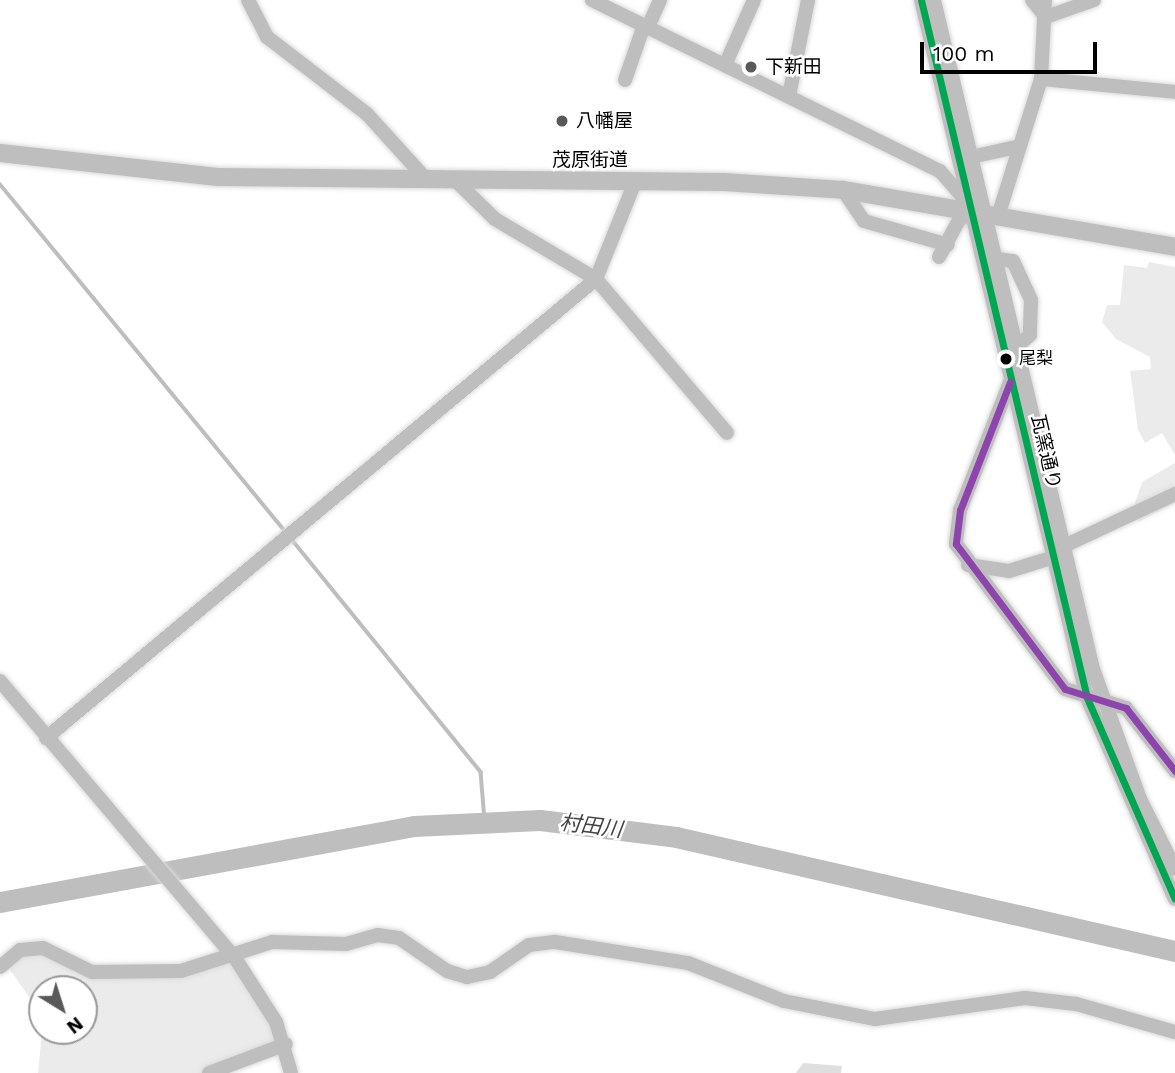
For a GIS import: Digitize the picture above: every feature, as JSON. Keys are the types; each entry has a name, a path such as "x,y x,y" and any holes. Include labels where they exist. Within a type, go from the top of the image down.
{"main road":[{"name":"茂原街道","path":"0,153 218,177 635,182 843,190 986,211 1175,247"}],"street":[{"path":"247,0 267,37 377,122 426,179"},
{"path":"592,0 789,96 910,151 940,171 986,211"},
{"path":"625,80 646,26 660,0"},
{"path":"726,63 754,0"},
{"path":"789,96 808,0"},
{"name":"瓦窯通り","path":"922,0 986,211 1010,382 1087,698 1175,899"},
{"name":"瓦窯通り","path":"934,0 1103,701 1175,869"},
{"path":"1032,0 1046,17"},
{"path":"843,190 864,221 944,251 959,220 986,211 1016,147 1041,79 1045,0"},
{"path":"1046,17 1094,0"},
{"path":"1041,79 1175,92"},
{"path":"971,157 1016,147"},
{"path":"456,181 495,219 596,279 727,433"},
{"path":"46,738 596,279 635,182"},
{"path":"998,259 1013,261 1031,300 1030,335 1016,347"},
{"path":"1010,382 956,526 968,565 1065,689 1103,701 1137,718 1175,771"},
{"path":"1064,547 1175,494"},
{"path":"968,565 1009,571 1051,558"},
{"path":"0,681 122,830 235,958 286,1044 291,1073"},
{"path":"0,967 20,950 43,948 92,972 181,971 235,958 272,942 346,944 388,936 467,977 490,972 529,945 555,942 688,963 784,1001 875,1018 956,1002 1025,998 1085,1006 1175,1032"},
{"path":"209,1073 286,1044"}],"shaded area":[{"path":"1149,262 1175,267 1175,455 1162,433 1145,443 1138,430 1130,371 1151,369 1150,357 1116,339 1102,322 1107,305 1120,305 1124,265 1147,268"},
{"path":"1175,463 1175,503 1138,522 1134,506 1142,482"},
{"path":"43,948 92,972 181,971 235,958 286,1044 209,1073 38,1073 41,1045 98,1045 98,975 28,975 28,995 5,963"}],"building":[{"path":"803,1063 842,1066 841,1073 796,1073"}],"waterway":[{"path":"0,184 285,531"},
{"path":"290,537 481,772 485,821"},
{"name":"村田川","path":"0,902 414,826 540,820 676,837 1175,951"}],"transit line":[{"path":"921,0 1087,698 1175,899"},
{"path":"1010,382 960,510 956,544 1065,689 1126,708 1175,771"}],"place":[{"name":"下新田","path":"751,67"},
{"name":"八幡屋","path":"562,121"},
{"name":"尾梨","path":"1006,359"}]}
